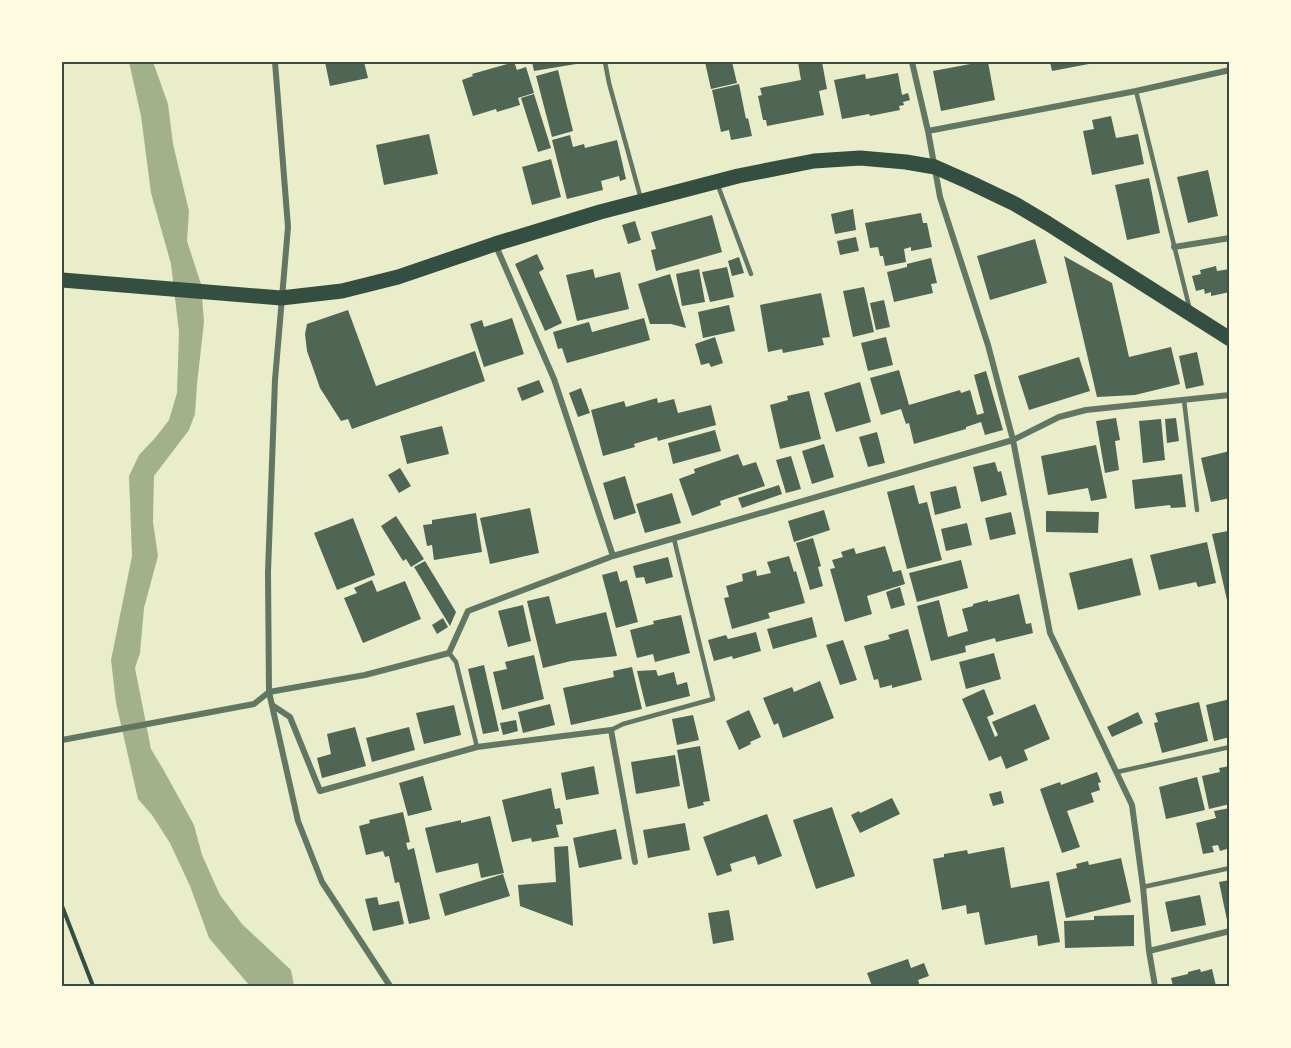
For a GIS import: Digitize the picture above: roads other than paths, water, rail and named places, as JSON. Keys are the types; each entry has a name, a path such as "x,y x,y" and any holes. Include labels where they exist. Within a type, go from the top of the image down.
{"main road":[{"path":"65,281 275,297 342,291 398,277 600,212 738,176 814,162 860,158 935,167 1015,204 1230,339"}],"street":[{"path":"274,62 288,226 275,297 275,380 269,561 269,692 298,821 322,882 390,987"},
{"path":"912,62 940,196 988,345 1013,440 1050,633 1132,805 1155,987"},
{"path":"928,131 1136,91 1230,70"},
{"path":"1174,247 1230,238"},
{"path":"495,244 554,379 613,556"},
{"path":"62,740 254,704 269,692 365,675 449,653 468,611 613,556 1013,440 1059,417 1086,411 1230,395"},
{"path":"272,705 290,717 320,791 477,747 611,730 635,862"},
{"path":"1149,951 1230,932"}],"lane":[{"path":"605,62 642,202"},
{"path":"1136,91 1191,315"},
{"path":"717,183 751,274"},
{"path":"1184,400 1197,510"},
{"path":"611,730 623,723 713,699 674,539"},
{"path":"449,653 456,662 477,747"},
{"path":"1117,772 1230,747"},
{"path":"1143,887 1230,868"}]}
